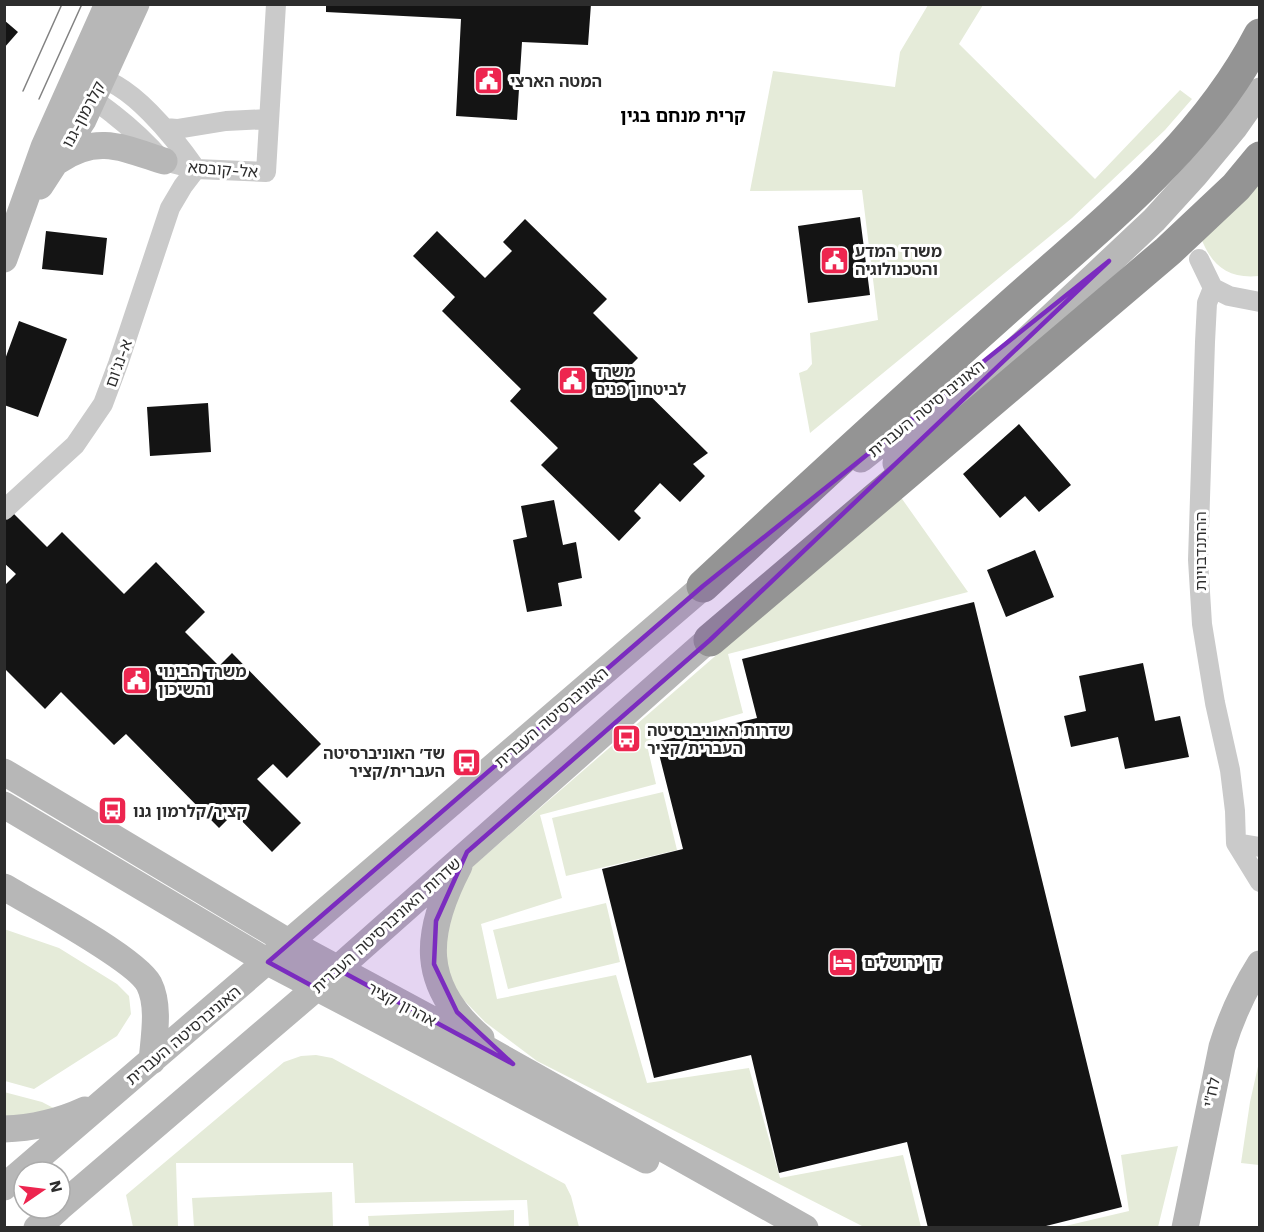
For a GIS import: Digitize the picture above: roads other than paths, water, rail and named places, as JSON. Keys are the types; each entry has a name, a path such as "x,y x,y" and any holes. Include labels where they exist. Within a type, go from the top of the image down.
{"highway":[{"path":"703,586 828,469 1116,211 1179,149 1221,98 1260,35"},
{"path":"710,640 1183,255 1193,227 1236,187 1260,158"}],"main road":[{"name":"קלרמון-גנו","path":"4,259 44,147 108,4"},
{"name":"קלרמון-גנו","path":"19,216 83,120 136,4"},
{"name":"האוניברסיטה העברית","path":"710,640 1154,220 1196,175 1260,91"},
{"path":"57,162 80,148 100,145 164,161"},
{"name":"האוניברסיטה העברית","path":"8,1189 152,1061 703,586 1109,261"},
{"name":"שדרות האוניברסיטה העברית","path":"72,1197 316,988 467,852 710,640"},
{"name":"אהרון קציר","path":"4,772 290,943 805,1227"},
{"name":"אהרון קציר","path":"4,804 268,962 526,1096 768,1227"},
{"path":"467,852 438,915 432,943 434,964 445,993 457,1012 477,1034 513,1064"},
{"path":"4,887 120,957 144,976 152,991 154,1012 152,1061"},
{"name":"לח\"י","path":"1185,1227 1222,1047 1230,1020 1260,964"},
{"path":"4,1129 40,1126 65,1119 113,1095"}],"street":[{"name":"אל-קובסא","path":"164,161 196,169 266,172 276,4"},
{"path":"76,77 97,89 134,98 165,128 196,169"},
{"path":"97,89 110,111 142,138 183,186"},
{"path":"165,128 177,129 226,121 269,119"},
{"name":"א-נג'ום","path":"4,510 75,445 93,420 111,384 173,202 196,169"},
{"path":"1183,255 1213,288 1229,296 1260,302"},
{"name":"ההתנדבויות","path":"1213,288 1207,303 1198,560 1202,624 1215,703 1230,770 1236,811 1236,843"},
{"path":"1236,843 1260,847"},
{"path":"1236,843 1260,882"}],"tram line":[{"path":"23,91 62,4"},
{"path":"39,99 82,4"}],"place":[{"name":"המטה הארצי","path":"489,81"},
{"name":"משרד המדע והטכנולוגיה","path":"834,260"},
{"name":"משרד לביטחון פנים","path":"573,380"},
{"name":"משרד הבינוי והשיכון","path":"137,680"},
{"name":"שדרות האוניברסיטה העברית/קציר","path":"626,739"},
{"name":"שד׳ האוניברסיטה העברית/קציר","path":"466,762"},
{"name":"קציר/קלרמון גנו","path":"112,811"},
{"name":"דן ירושלים","path":"843,962"}],"district":[{"name":"קרית מנחם בגין","path":"683,116"}]}
